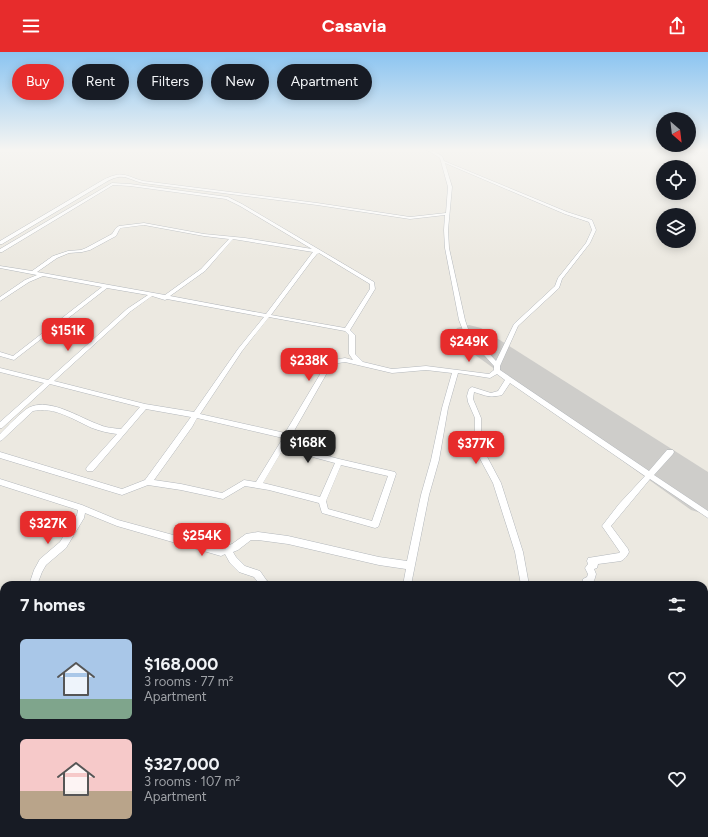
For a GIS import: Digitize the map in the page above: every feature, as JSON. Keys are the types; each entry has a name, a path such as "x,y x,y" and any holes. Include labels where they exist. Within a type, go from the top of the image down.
{"street":[{"path":"0,243 95,187"},
{"path":"0,251 106,187"},
{"path":"145,187 227,198 372,283 374,289 367,297 347,330"},
{"path":"180,187 317,204 330,207 348,208 404,217 447,214"},
{"path":"450,187 446,230 447,248 466,332 508,380 650,474 708,515"},
{"path":"258,484 330,362 345,360 392,371 426,368 490,376 497,369 516,325 557,287 560,279 588,243 594,230 591,221 566,213 503,187"},
{"path":"33,273 54,257 68,252 82,251 114,235 117,229 144,224 204,235 320,252"},
{"path":"165,298 203,270 232,238"},
{"path":"148,482 186,430 240,350 267,317 310,259 315,253 320,252"},
{"path":"0,267 150,296 347,330 352,335 352,354 361,363"},
{"path":"0,299 27,282 42,275"},
{"path":"0,354 14,358 105,287"},
{"path":"0,426 129,310 150,296"},
{"path":"0,370 145,406 195,415 287,436"},
{"path":"408,581 425,494 435,460 445,408 456,371"},
{"path":"508,380 500,394 491,395 472,389 469,397 477,414 479,436 478,444 486,464 496,480 519,553 524,581"},
{"path":"90,469 145,406"},
{"path":"0,438 35,407 60,411 104,429 122,432"},
{"path":"281,446 392,474 375,525 324,511 322,501 340,462"},
{"path":"588,581 591,580 592,574 589,568 594,565 591,561 621,556 625,552 606,526 670,452"},
{"path":"0,455 122,492 148,482 224,496 244,483 258,484 322,501"},
{"path":"0,482 82,508 117,523 221,552 235,547 249,537 258,536 288,540 379,561 411,566"},
{"path":"34,581 38,570 43,562 63,545 81,516 82,508"},
{"path":"228,550 232,560 242,568 258,574 262,581"}],"runway":[{"path":"469,335 708,496"}]}
